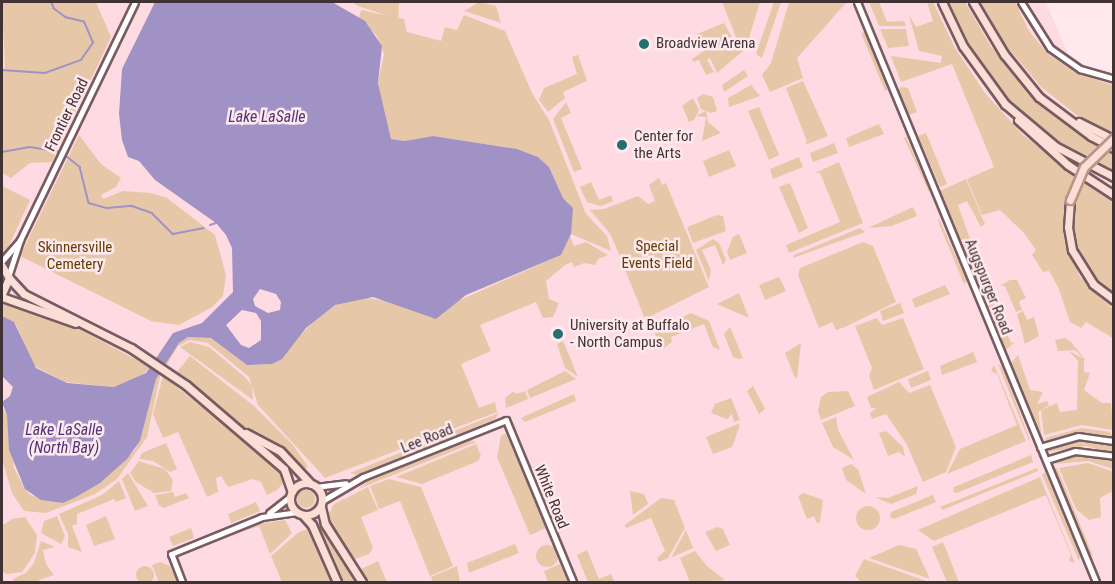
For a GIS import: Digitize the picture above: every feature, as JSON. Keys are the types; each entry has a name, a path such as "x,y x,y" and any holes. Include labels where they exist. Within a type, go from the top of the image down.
{"main road":[{"path":"942,2 963,46 1026,130 1113,195"},
{"path":"973,2 1017,71 1062,114 1113,148"},
{"path":"1005,104 1055,146 1113,177"},
{"path":"1062,114 1113,139 1084,167 1070,201 1068,227 1072,250 1093,284 1113,300"},
{"path":"2,264 24,294 142,354 175,377 285,469 300,513 312,525 337,582"},
{"path":"9,276 2,295 89,327"},
{"path":"242,432 280,451 313,486 322,502 325,524 362,582"},
{"path":"292,494 300,485 313,486"},
{"path":"300,513 313,514 322,502"}],"street":[{"name":"Frontier Road","path":"9,276 20,240 135,2"},
{"name":"Augspurger Road","path":"857,2 1096,582"},
{"path":"1021,2 1039,34 1060,57 1080,69 1113,79"},
{"name":"Frontier Road","path":"2,264 20,240"},
{"name":"Lee Road","path":"322,502 357,480 506,420"},
{"name":"White Road","path":"506,420 573,582"},
{"path":"1040,447 1078,435 1113,441"},
{"path":"1046,460 1082,450 1113,456"},
{"name":"Lee Road","path":"313,486 357,480"},
{"path":"182,582 171,554 262,517 292,494"},
{"path":"262,517 300,513"}],"shaded area":[{"name":"University at Buffalo - North Campus","path":"2,2 1046,2 1076,73 1113,85 1113,582 2,582"}],"green space":[{"path":"2,2 96,2 111,37 52,162 30,163 11,178 2,173 2,74 5,67"},
{"path":"352,2 399,2 398,19 358,6"},
{"path":"479,2 496,6 501,23 464,11"},
{"path":"722,2 760,2 746,47 738,42"},
{"path":"774,2 781,2 762,58 756,54"},
{"path":"789,2 846,3 797,58 803,78 770,92 762,75 771,63"},
{"path":"869,2 879,2 887,22 904,21 906,26 879,26"},
{"path":"927,2 933,2 955,48 985,93 1022,134 1075,174 1065,201 1064,239 1080,277 1113,309 1113,338 1086,322 1081,328 1070,322 1058,287 1049,271 1043,272 1032,255 1036,250 1023,232 1000,210 982,215 967,179 994,167 952,64 901,82 891,56 941,63 942,56 919,51 909,15 916,27 933,21"},
{"path":"948,2 965,2 990,45 1019,81 1041,104 1098,145 1084,159 1036,126 1004,96 972,53"},
{"path":"979,2 1015,2 1029,31 1048,54 1076,73 1113,85 1113,134 1084,121 1041,87 1003,42"},
{"path":"361,10 404,19 407,32 441,41 445,27 457,30 464,15 505,31 532,93 549,120 586,214 607,236 611,251 571,234 568,202 563,198 549,167 538,157 517,149 433,136 405,141 391,139 378,83 384,54 377,36 359,18"},
{"path":"724,23 736,45 744,50 717,73 710,58 707,60 714,72 706,75 699,60 694,62 692,59 704,51 697,34"},
{"path":"880,29 906,29 909,46 888,48"},
{"path":"865,32 888,89 885,91 861,33"},
{"path":"578,55 587,81 563,92 565,98 548,112 539,100 544,88 577,74 572,57"},
{"path":"744,70 748,76 724,92 722,85"},
{"path":"803,81 828,136 805,145 807,141 786,88"},
{"path":"751,85 760,96 729,107 728,98"},
{"path":"901,87 908,88 917,112 909,115 898,90"},
{"path":"703,94 713,97 717,111 711,113 701,109 697,98"},
{"path":"693,98 699,110 694,120 689,122 682,106"},
{"path":"566,102 571,113 561,118 582,169 574,172 553,119"},
{"path":"759,107 779,155 769,160 748,111"},
{"path":"706,111 708,122 721,133 702,141 706,117 696,116"},
{"path":"879,124 884,134 849,147 846,138"},
{"path":"926,133 947,184 940,187 918,136"},
{"name":"Skinnersville Cemetery","path":"79,135 101,164 121,178 116,187 101,195 103,199 123,191 151,193 167,198 215,235 226,275 223,296 212,307 179,325 151,321 20,256"},
{"path":"906,137 930,190 929,192 904,138"},
{"path":"834,143 838,153 813,162 810,153"},
{"path":"729,150 736,166 709,177 703,161"},
{"path":"1108,150 1113,153 1113,173 1093,164"},
{"path":"799,157 803,167 773,179 770,169"},
{"path":"839,162 863,223 789,253 786,245 840,222 820,173 815,173"},
{"name":"Special Events Field","path":"659,178 662,185 666,183 709,287 645,319 611,235 590,210 604,209 638,196 648,204 655,201 649,185"},
{"path":"1084,178 1113,199 1113,296 1089,272 1074,240 1073,207"},
{"path":"966,179 985,224 981,227 967,201 958,205 983,276 988,275 978,282 940,191"},
{"path":"591,182 599,200 611,195 613,201 601,206 587,202 580,187"},
{"path":"790,183 808,228 799,233 779,187"},
{"path":"2,186 30,200 5,254 2,253"},
{"path":"913,207 917,216 892,226 868,228"},
{"path":"717,215 723,216 726,231 693,243 687,227"},
{"path":"939,219 967,281 964,284 938,221"},
{"path":"860,228 865,232 793,258 794,255"},
{"path":"739,234 747,253 730,260 727,252 733,237"},
{"path":"570,236 574,246 586,242 608,255 598,259 595,265 584,263 574,267 572,262 546,281 549,299 559,303 553,317 543,318 536,302 480,325 491,351 461,364 479,408 495,402 497,412 325,478 258,405 249,377 208,343 190,340 178,346 160,376 147,437 117,479 95,494 46,513 24,511 12,493 2,459 2,408 7,415 14,468 25,489 31,495 63,503 100,483 134,451 140,441 156,379 179,343 188,337 211,338 247,365 272,364 324,311 335,305 361,297 392,302 460,300 561,255"},
{"path":"713,239 719,243 726,260 723,265 715,245 702,250 711,270 709,281 696,250"},
{"path":"863,242 873,246 896,302 845,327 836,330 832,322 819,328 798,275 800,268"},
{"path":"779,277 786,291 765,300 759,285"},
{"path":"1010,280 1017,280 1026,298 1019,301 1022,310 1016,312 1005,286 1000,286"},
{"path":"945,285 950,294 915,308 912,299"},
{"path":"991,287 994,289 990,292 1011,343 1015,342 1006,350 983,296"},
{"path":"739,293 749,318 717,304"},
{"path":"2,300 79,329 150,367 138,379 114,387 65,382 33,365 16,324 2,316"},
{"path":"900,303 904,313 883,321 880,311"},
{"path":"1023,311 1027,320 1034,317 1039,336 1025,344 1017,314"},
{"path":"691,313 709,321 720,350 713,347 704,324 671,337 672,342 664,348 659,347 655,334 660,328"},
{"path":"877,318 882,325 903,318 924,369 874,390 869,376 872,368 855,326"},
{"path":"730,327 743,358 733,357 724,334"},
{"path":"1065,338 1088,363 1075,350 1058,351 1055,340"},
{"path":"563,341 578,377 565,368 557,344"},
{"path":"190,342 209,347 246,378 252,386 253,400 180,347"},
{"path":"801,343 797,378 795,378 785,353"},
{"path":"1069,351 1084,359 1084,372 1090,373 1084,390 1102,403 1111,403 1113,430 1082,425 1044,435 1041,410 1057,403 1060,412 1077,410 1078,361"},
{"path":"973,352 977,362 942,375 940,366"},
{"path":"1018,355 1030,390 1043,392 1037,404 1047,401 1049,405 1038,412 1042,436 1011,363"},
{"path":"190,356 254,406 293,445 308,467 301,471 290,457 244,428 177,372"},
{"path":"998,364 1003,368 1029,441"},
{"path":"994,365 1026,441 947,474 960,449 1017,425 997,374 991,371"},
{"path":"565,371 576,379 530,398 527,390"},
{"path":"928,371 931,380 911,388 908,379"},
{"path":"163,376 279,469 285,481 277,490 267,495 261,482 253,479 228,487 221,476 216,478 218,492 207,497 178,432 163,438 153,414"},
{"path":"899,382 909,393 930,385 956,447 946,472 923,482 907,445 886,414 872,419 870,413 876,408 871,408 867,397"},
{"path":"753,386 765,409 759,414 747,391"},
{"path":"514,391 516,394 525,391 528,399 506,408 505,398"},
{"path":"848,391 855,406 821,420 818,411 821,397 828,392"},
{"path":"574,394 576,401 525,422 521,418"},
{"path":"731,398 740,420 734,422 732,414 727,419 711,413 715,404"},
{"path":"499,413 495,419 404,456 356,475 350,473"},
{"path":"836,417 838,430 854,460 833,447 822,423"},
{"path":"740,425 732,447 713,454 706,437"},
{"path":"1082,428 1110,432 1113,437 1084,432 1047,440 1045,438"},
{"path":"886,431 903,447 905,457 899,452 888,456 879,433"},
{"path":"507,433 546,528 530,535 497,457 501,436"},
{"path":"1079,439 1113,444 1113,453 1086,446 1048,452 1050,447"},
{"path":"470,440 476,442 358,489 372,478"},
{"path":"166,443 177,469 170,472 153,461 139,459 142,453"},
{"path":"476,444 481,456 478,461 422,484 396,477"},
{"path":"1081,453 1113,461 1113,469 1088,461 1054,464"},
{"path":"1031,455 1033,462 957,493 953,492 954,487"},
{"path":"139,461 165,469 173,480 171,491 154,493 136,482 130,473"},
{"path":"1088,463 1114,472 1113,491 1100,498 1101,517 1089,520 1076,509 1059,468"},
{"path":"851,464 858,469 866,494 846,480 842,468"},
{"path":"1037,468 1038,471 942,510 940,507"},
{"path":"1054,468 1057,468 1093,556 1088,552"},
{"path":"1045,472 1080,556 1079,561 1042,475"},
{"path":"128,473 148,506 135,511 122,479"},
{"path":"1040,477 1075,563 1069,561 1071,555 1046,495 934,541 918,530"},
{"path":"389,479 421,487 453,566 430,576 400,501 379,509 370,486"},
{"path":"119,481 126,498 116,502 114,499 77,514 77,524 72,526 82,552 68,547 68,534 59,514 102,495"},
{"path":"918,486 916,494 891,504 875,497 888,498"},
{"path":"368,487 378,510 361,517 373,548 369,554 352,560 326,519 334,504"},
{"path":"306,490 312,493 315,499 312,505 306,508 300,505 297,499 300,493"},
{"path":"630,491 644,494 648,504 633,515"},
{"path":"173,492 175,497 186,493 189,498 164,508 159,505 155,495"},
{"path":"804,493 823,500 820,522 817,523 814,516 807,519 798,496"},
{"path":"933,495 936,502 894,519 890,517 891,512"},
{"path":"661,498 674,500 685,528 668,558 659,562 657,558 665,551 651,518 626,528 625,525"},
{"path":"256,502 260,511 231,523 228,514"},
{"path":"868,506 876,510 880,518 876,526 868,530 860,526 856,518 860,510"},
{"path":"57,516 65,536 61,544 41,533 44,521"},
{"path":"106,516 115,539 94,546 86,525"},
{"path":"25,517 37,535 35,553 22,572 7,574 2,572 2,526 12,519"},
{"path":"285,520 292,533 270,554 259,526 211,542 253,525"},
{"path":"321,522 358,582 342,582 314,525"},
{"path":"717,527 723,529 730,545 716,551 705,532"},
{"path":"191,528 194,538 173,546 169,537"},
{"path":"311,528 331,582 282,582 271,556 299,532"},
{"path":"686,530 693,548 671,557"},
{"path":"41,541 55,547 43,550 46,564 54,575 34,582 14,582 13,579 26,573 34,563"},
{"path":"943,542 959,582 947,582 932,547"},
{"path":"515,544 519,553 469,573 467,563"},
{"path":"547,545 555,548 558,556 555,564 547,567 539,564 536,556 539,548"},
{"path":"899,545 916,549 930,579 869,558"},
{"path":"587,550 599,579 611,574 614,581 588,582 577,555"},
{"path":"695,551 707,566 725,580 690,582 680,558"},
{"path":"864,559 929,582 861,582 855,576"},
{"path":"378,561 387,582 369,582 359,570"},
{"path":"160,562 170,566 178,582 159,582 152,565"},
{"path":"560,564 568,582 548,582 544,571"},
{"path":"145,566 151,569 154,575 151,581 145,584 139,581 136,575 139,569"},
{"path":"457,566 460,582 433,582 431,577"}],"water":[{"name":"Lake LaSalle","path":"155,2 332,2 365,21 382,46 378,83 391,139 405,141 433,136 517,149 538,157 549,167 563,198 573,208 571,234 561,255 466,295 436,319 373,297 335,305 306,328 282,359 272,364 247,365 211,338 188,337 179,343 156,379 140,441 127,459 100,483 76,497 63,503 41,500 25,489 9,450 7,415 2,402 10,396 13,387 2,376 2,316 14,322 36,368 67,383 114,387 146,373 173,333 202,323 233,292 232,248 226,235 216,223 155,180 139,161 128,157 122,140 119,114 122,69","holes":["260,289 276,294 281,302 280,310 268,313 255,306 253,299","242,310 256,313 261,321 261,340 249,348 241,345 226,325"]}],"waterway":[{"path":"2,70 45,73 81,60 93,43 84,22 66,18 54,9 51,2"},
{"path":"2,152 30,147 60,152"},
{"path":"64,154 80,167 89,203 107,208 132,206 152,213 173,234 203,228"},
{"path":"210,225 216,223"}],"place":[{"name":"Broadview Arena","path":"644,44"},
{"name":"Center for the Arts","path":"622,145"},
{"name":"University at Buffalo - North Campus","path":"558,334"}],"water label":[{"name":"Lake LaSalle (North Bay)","path":"64,439"}]}
